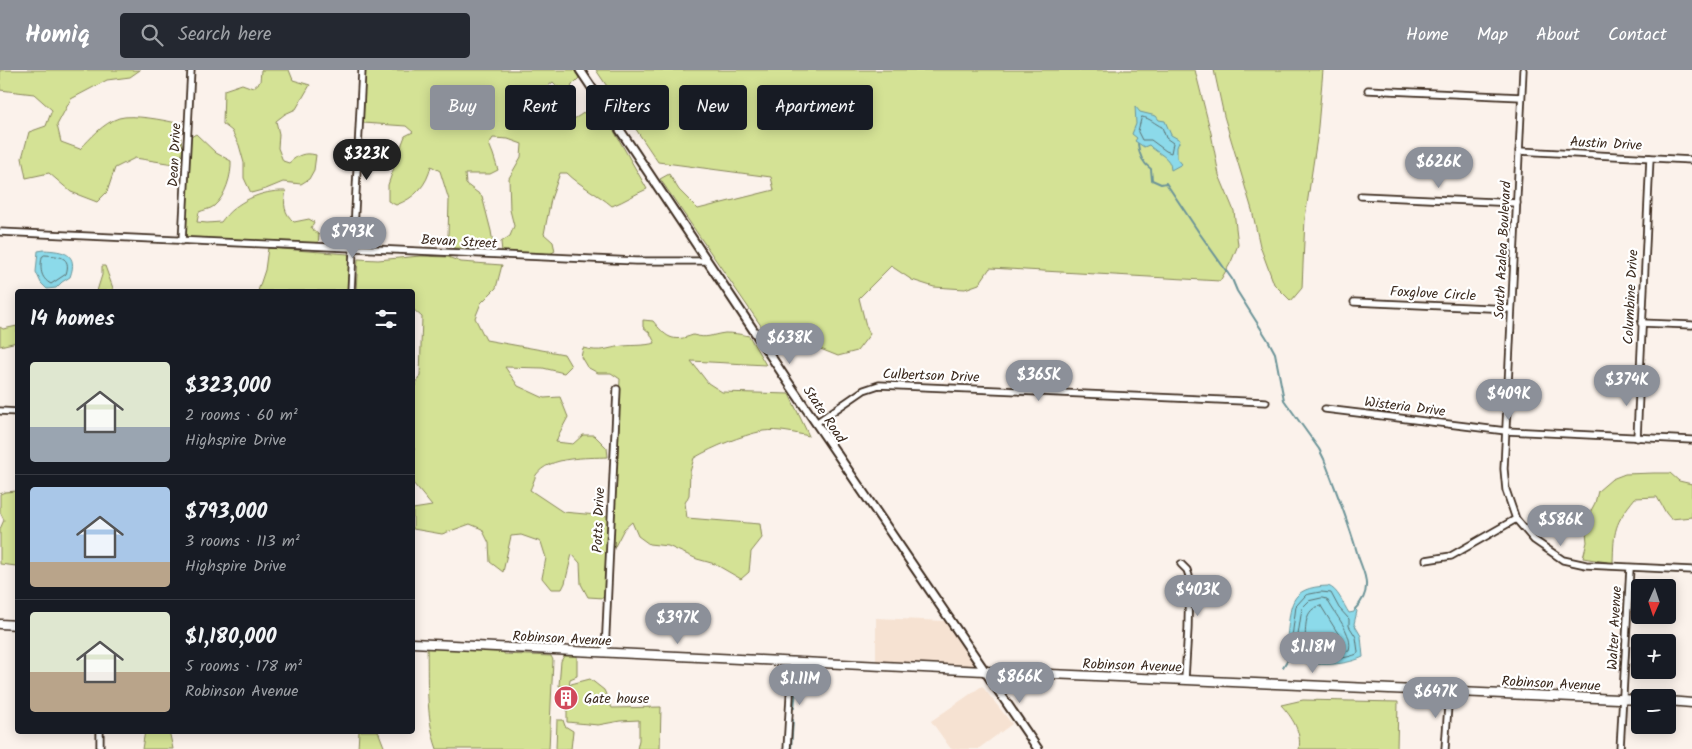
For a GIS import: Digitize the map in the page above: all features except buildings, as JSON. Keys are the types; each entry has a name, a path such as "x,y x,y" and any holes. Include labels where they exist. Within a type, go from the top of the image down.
{"main road":[{"path":"0,624 15,625"},
{"name":"Robinson Avenue","path":"415,643 984,671 1631,699"},
{"path":"1676,702 1692,703"}],"street":[{"name":"Dean Drive","path":"182,241 191,70"},
{"path":"351,289 362,70"},
{"name":"State Road","path":"580,70 707,262 1038,749"},
{"name":"South Azalea Boulevard","path":"1516,519 1509,502 1505,480 1511,309 1523,70"},
{"path":"1368,90 1521,97"},
{"name":"Austin Drive","path":"1519,151 1692,160"},
{"name":"Columbine Drive","path":"1637,438 1650,158"},
{"path":"1361,196 1516,203"},
{"name":"Bevan Street","path":"0,232 636,261 707,262"},
{"name":"Foxglove Circle","path":"1354,302 1511,309"},
{"path":"1641,323 1692,325"},
{"name":"Culbertson Drive","path":"816,423 858,393 869,387 879,385 1266,402"},
{"name":"Potts Drive","path":"605,653 617,389"},
{"name":"Wisteria Drive","path":"1325,409 1506,431 1692,440"},
{"path":"0,411 15,412"},
{"path":"1426,560 1451,556 1516,519 1534,540 1563,560 1586,565 1692,570"},
{"path":"1181,564 1187,570 1188,576 1188,629 1185,680"},
{"name":"Walter Avenue","path":"1620,749 1630,568"},
{"path":"787,749 792,661"},
{"path":"1445,749 1449,691"},
{"path":"100,734 100,749"}],"shaded area":[{"path":"876,618 946,621 980,668 876,663"},
{"path":"982,686 1012,724 978,749 951,749 931,721"}],"green space":[{"path":"0,70 140,70 130,77 107,80 71,99 57,125 61,142 80,149 103,127 119,118 140,117 164,120 177,123 183,148 180,165 135,158 115,168 107,192 97,202 71,192 49,173 26,178 22,158 29,132 46,126 52,110 34,94 0,90"},
{"path":"261,70 289,70 293,80 310,85 296,109 276,121 279,134 278,148 283,161 289,163 301,155 316,155 314,170 309,179 301,184 283,182 251,193 244,178 244,163 239,145 232,131 223,124 224,90 242,84 253,88 260,82"},
{"path":"365,70 574,70 579,78 572,85 556,85 553,82 549,85 505,85 505,130 576,130 576,117 586,110 586,130 613,130 647,189 612,206 567,173 560,173 551,199 544,234 553,242 555,251 550,254 502,252 501,242 510,236 514,226 510,210 509,178 521,157 522,144 508,139 493,138 489,144 498,170 490,174 465,174 466,184 482,196 494,249 453,248 448,236 449,200 440,171 431,166 427,179 414,195 396,205 388,201 388,185 402,144 405,136 413,132 406,126 363,123"},
{"path":"596,70 1195,70 1211,133 1219,175 1234,211 1238,245 1220,281 990,268 979,284 965,289 934,287 912,280 891,266 859,298 870,334 857,351 838,356 798,340 777,349 660,179 669,174 679,190 698,209 774,190 771,177 658,162 636,130 669,130 669,85 606,85"},
{"path":"1214,70 1323,70 1317,138 1305,218 1302,288 1291,301 1274,284 1260,246 1252,210 1224,116"},
{"path":"196,134 216,153 231,161 229,179 221,197 213,207 199,212 197,222 221,222 241,203 249,199 267,193 286,191 286,212 294,222 309,219 314,222 311,228 319,235 318,244 187,239 185,236 189,144 191,137"},
{"path":"268,248 348,254 350,257 348,289 259,289 265,270"},
{"path":"420,256 448,257 461,262 502,265 496,288 481,303 475,318 486,340 564,354 571,366 564,373 543,368 505,367 518,386 544,398 560,397 568,417 556,442 573,444 583,435 594,435 607,448 608,457 569,459 550,464 536,475 530,490 563,512 608,516 604,598 588,597 581,584 580,563 572,554 562,589 551,589 542,578 546,558 541,542 521,535 511,536 503,572 490,562 489,543 482,529 470,524 442,534 415,529 415,509 432,506 415,485 415,386 420,375 422,317 415,311 415,289 356,289 358,259 378,260"},
{"path":"102,266 105,266 113,289 98,289 102,275"},
{"path":"643,320 653,321 666,335 675,338 693,335 706,337 725,333 749,336 766,365 691,361 708,383 722,392 789,394 809,436 780,431 763,431 710,449 694,458 690,472 689,495 685,503 687,518 760,524 762,538 751,552 749,572 741,579 715,564 697,559 668,546 649,544 638,536 632,522 624,529 612,552 620,379 611,373 598,373 587,367 581,357 583,348 600,350 655,343 650,333 643,327"},
{"path":"15,326 15,342 0,346 0,327 3,329"},
{"path":"1670,473 1679,481 1692,484 1692,517 1671,519 1657,497 1635,498 1623,514 1616,528 1613,563 1583,558 1587,542 1585,522 1595,503 1598,491 1612,479 1625,474"},
{"path":"15,491 15,566 0,564 0,529 4,520 0,512 0,494"},
{"path":"427,643 503,647 504,654 551,656 553,660 549,749 437,749 429,710"},
{"path":"564,656 577,656 577,676 570,679 569,687 559,686 561,661"},
{"path":"590,679 604,690 612,708 661,707 660,749 637,749 639,720 598,725 567,722 567,701 571,684"},
{"path":"1303,700 1398,702 1397,749 1299,749 1298,731 1281,705"},
{"path":"557,720 563,720 565,726 573,731 571,749 556,749"},
{"path":"144,734 170,735 173,749 142,749"},
{"path":"359,734 379,734 385,749 358,749"}],"water":[{"path":"1135,106 1140,112 1156,116 1159,120 1165,121 1171,135 1180,140 1177,147 1177,158 1182,164 1171,170 1169,161 1166,158 1149,145 1144,147 1135,141 1137,138 1132,134 1136,124"},
{"path":"38,251 57,251 71,258 72,269 70,277 56,288 47,289 41,283 36,272"},
{"path":"1328,586 1337,593 1349,613 1354,612 1355,609 1357,611 1354,624 1361,636 1363,657 1346,663 1336,664 1306,663 1288,659 1284,648 1289,616 1294,600 1305,590"}],"waterway":[{"path":"1138,144 1139,152 1145,164 1151,169 1152,180 1161,184 1166,183 1232,279 1237,291 1275,353 1284,400 1324,459 1365,575 1365,593 1355,609"},
{"path":"1283,667 1288,659"},
{"path":"794,708 798,673"},
{"path":"791,749 793,720"}],"place":[{"name":"Gate house","path":"566,698"}]}
